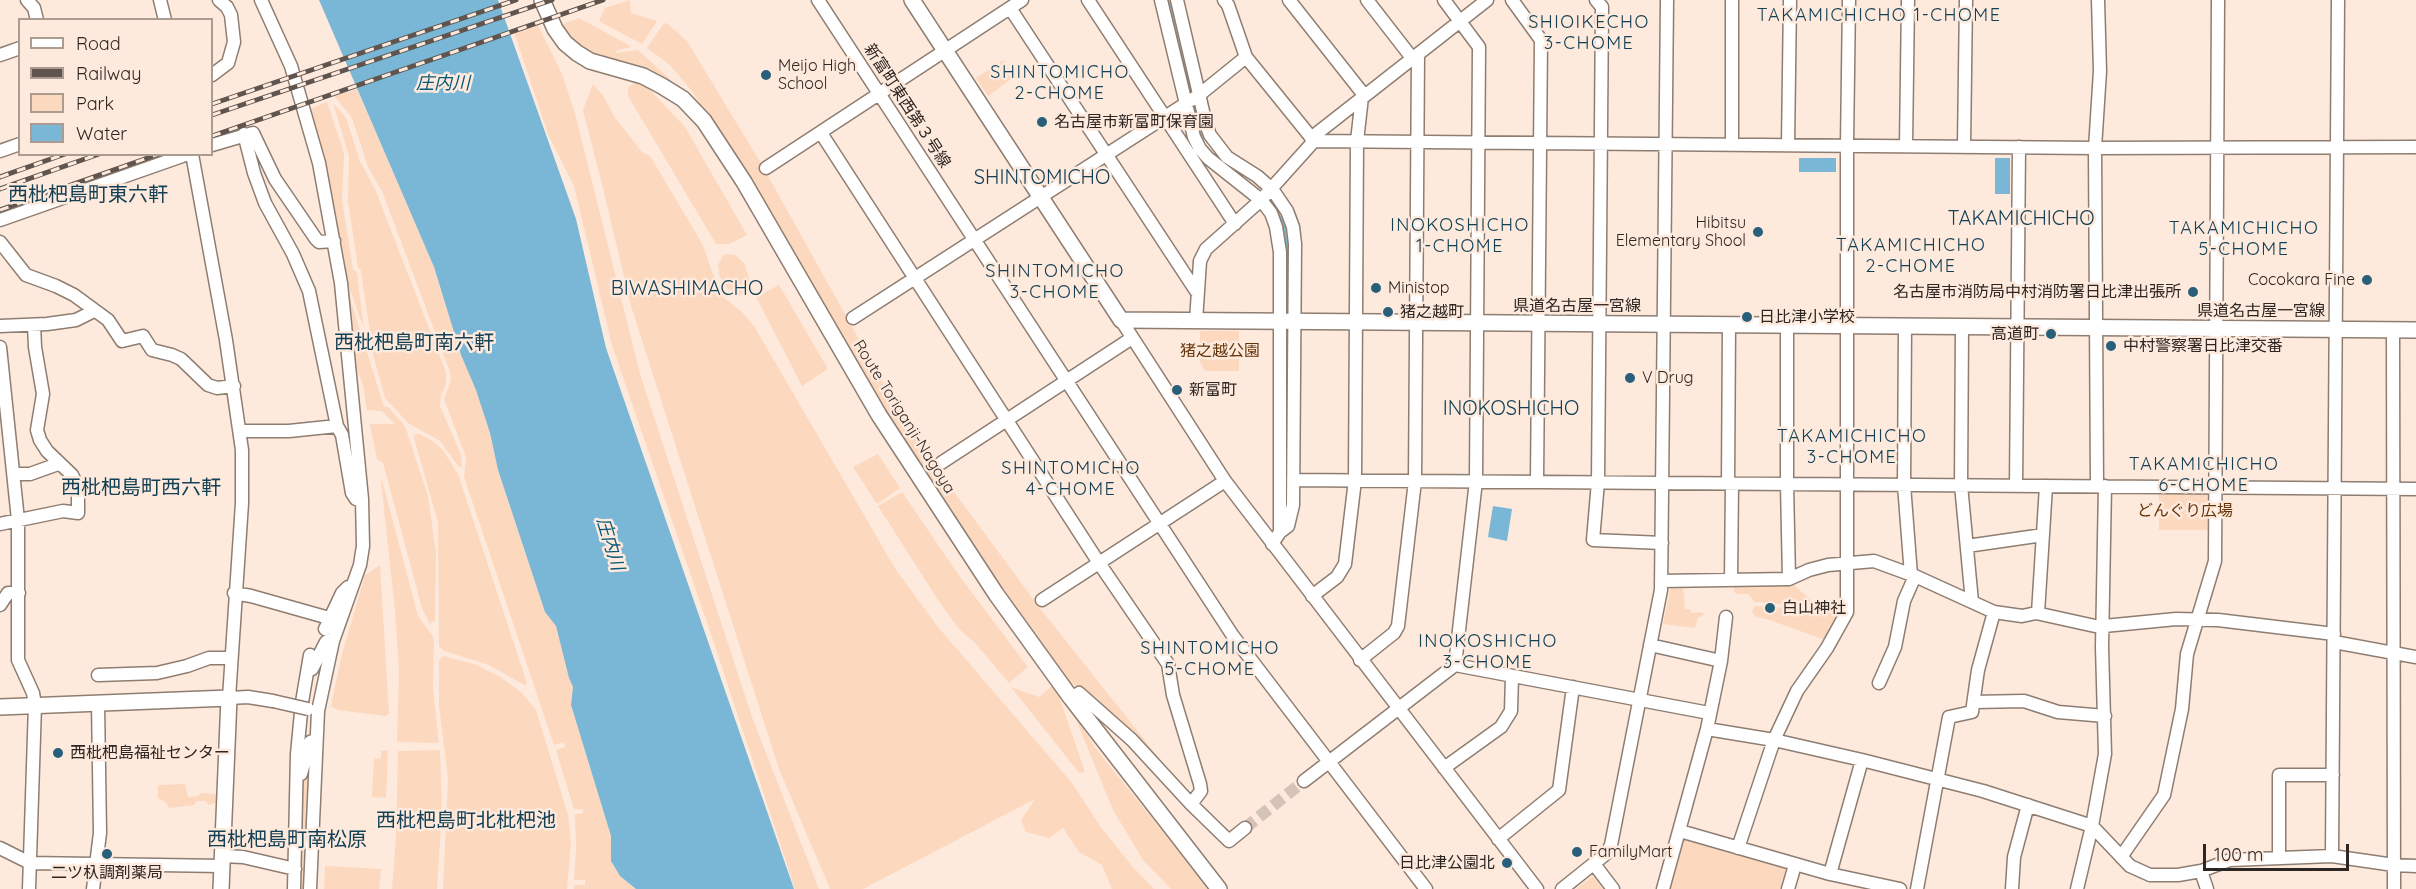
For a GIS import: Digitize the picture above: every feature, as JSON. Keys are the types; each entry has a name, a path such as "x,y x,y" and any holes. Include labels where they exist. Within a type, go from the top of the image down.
{"main road":[{"name":"Route Toriganji-Nagoya","path":"542,0 555,29 565,43 577,53 590,61 643,76 662,86 683,99 704,121 744,182 879,415 996,594 1071,698 1220,889"},
{"path":"912,0 1121,320"},
{"name":"県道名古屋一宮線","path":"1121,320 2416,330"},
{"path":"0,707 229,698 221,889"}],"street":[{"path":"27,0 34,8 36,18"},
{"path":"160,0 164,18"},
{"path":"213,74 228,63 234,42 231,15 227,7 219,0"},
{"path":"261,0 291,66 319,163 343,305 362,501 363,546 360,565 333,641 313,710 317,740 310,889"},
{"name":"新富町東西第３号線","path":"818,0 1233,636 1426,889"},
{"path":"766,168 1022,0"},
{"path":"1088,0 1235,224"},
{"path":"1161,0 1192,98"},
{"path":"1177,0 1192,98 1194,137 1200,149 1221,170 1267,195 1279,240 1288,322 1293,506 1288,526 1272,544"},
{"path":"1289,0 1363,96 1358,141 1354,480 1345,564 1337,577 1312,596"},
{"path":"1360,660 1394,633 1398,626 1415,481 1418,141 1415,56 1367,0"},
{"path":"1304,781 1455,665 1476,481 1479,47 1444,0"},
{"path":"1196,321 1196,291 1200,261 1215,239 1267,195 1313,140 1363,96 1487,0"},
{"path":"1512,0 1541,40 1537,482"},
{"path":"1596,0 1602,7 1598,482 1593,540 1662,543"},
{"path":"1562,889 1607,853 1611,845 1661,581 1667,0"},
{"path":"1732,0 1732,144"},
{"path":"1788,145 1790,0"},
{"path":"1738,848 1774,740 1797,690 1842,624 1848,602 1845,484 1846,145 1850,0"},
{"path":"1906,146 1908,0"},
{"path":"1964,146 1966,0"},
{"path":"2077,889 2106,754 2096,328 2095,148 2100,71 2098,0"},
{"path":"2121,857 2164,795 2182,709 2187,654 2215,561 2218,0"},
{"path":"2332,856 2338,0"},
{"path":"1228,2 1246,57 1313,140 2095,148 2416,147"},
{"path":"1010,8 1196,291"},
{"path":"0,55 18,49"},
{"path":"853,318 1165,116 1246,57"},
{"path":"213,145 253,133 275,179 316,239 319,242 334,241"},
{"path":"821,133 1006,421 1168,664 1173,695 1200,784 1201,791 1191,804"},
{"path":"244,134 265,203 298,264 309,291 337,426 342,435 352,493 356,499 362,501"},
{"path":"0,151 18,145"},
{"path":"2016,486 2019,147"},
{"path":"0,220 184,156"},
{"path":"190,156 234,386 240,431 242,503 234,593 229,698 248,697 313,710"},
{"path":"0,242 26,275 74,295 108,320 122,341 143,336 152,350 181,360 208,385 217,388 234,386"},
{"path":"0,326 76,320 94,311"},
{"path":"1121,320 1225,481 1537,889"},
{"path":"1281,532 1288,322"},
{"path":"0,524 63,511 78,513 78,487 72,476 58,464 40,440 37,430 43,394 34,347 34,325"},
{"path":"1729,325 1731,580"},
{"path":"1787,325 1786,484 1789,579"},
{"path":"1879,683 1896,647 1904,601 1913,575 1904,484 1905,326"},
{"path":"1962,327 1961,485 1972,602"},
{"path":"2393,330 2394,889"},
{"path":"942,463 1132,338"},
{"path":"0,347 18,520 18,660 36,705 29,889"},
{"path":"240,431 289,431 337,426"},
{"path":"14,474 30,474 58,464"},
{"path":"1293,480 2416,489"},
{"path":"1042,600 1225,481"},
{"path":"2038,613 2046,486"},
{"path":"1967,546 2043,535"},
{"path":"1661,581 1789,579 1809,570 1846,563 1874,561 1913,575 1994,612 2022,616 2038,613 2104,627 2176,619 2218,620 2334,638 2395,654 2416,657"},
{"path":"234,593 251,596 327,624 342,593 347,587 351,588"},
{"path":"0,605 8,593 19,592"},
{"path":"1917,889 1948,717 1972,712 1978,670 1994,612"},
{"path":"1663,889 1707,729 1721,661 1726,617"},
{"path":"307,674 313,668 326,642 333,641"},
{"path":"1650,645 1721,661"},
{"path":"294,889 296,779 302,702 310,655"},
{"path":"98,675 157,673 209,658 231,658"},
{"path":"1455,665 1709,713"},
{"path":"1444,768 1502,727 1512,703 1512,676"},
{"path":"1498,839 1558,790 1574,687"},
{"path":"1071,698 1079,693 1132,740 1229,841 1245,828"},
{"path":"1974,702 2024,701 2058,712 2105,716"},
{"path":"93,889 100,833 98,703"},
{"path":"1707,729 1774,740 1862,760 1936,779 2092,826 2130,866 2150,875 2178,875 2200,871 2230,860 2332,856 2394,866 2416,866"},
{"path":"296,779 302,772 310,742 317,740"},
{"path":"1830,874 1862,760"},
{"path":"2279,858 2279,775 2333,775"},
{"path":"2012,889 2014,857 2028,806"},
{"path":"1680,831 1830,874 1853,885 1900,889"},
{"path":"295,866 307,837 313,837"},
{"path":"0,848 30,863 95,865 222,861 243,857 295,866"},
{"path":"1594,864 1613,889"},
{"path":"1788,889 1795,865"},
{"path":"2200,871 2207,889"}],"green space":[{"path":"630,0 631,13 657,21 642,44 599,21 605,8"},
{"path":"579,18 632,47 617,50 616,53 638,50 672,81 595,56 578,45 560,25"},
{"path":"536,21 562,74 575,113 640,374 752,717 819,889 795,889 612,345 574,186 548,134 513,29"},
{"path":"664,23 687,41 762,165 889,393 946,481 1039,607 1186,792 1134,738 1077,686 1066,680 1018,618 883,410 692,91 670,65 647,48"},
{"path":"1003,60 1014,77 988,96 976,78"},
{"path":"638,81 652,92 685,127 747,235 729,244 716,244 628,96 628,87"},
{"path":"593,84 642,152 650,156 703,245 723,297 742,312 754,326 896,570 938,627 1072,783 1100,826 1154,889 1112,889 1102,865 1079,852 1063,828 1049,838 1026,832 1021,820 1035,799 863,889 830,889 779,769 631,306 583,110"},
{"path":"357,89 434,267 461,355 476,389 490,433 498,470 545,612 556,626 573,687 571,705 611,836 611,861 620,876 636,889 574,889 574,885 585,885 585,880 574,880 575,814 583,813 583,809 574,809 556,750 565,747 564,742 554,745 464,477 466,457 444,399 451,380 450,372 382,191 368,167 352,118 334,96"},
{"path":"327,102 344,153 342,200 353,269 357,273 364,329 343,270 310,111"},
{"path":"333,103 346,118 360,161 375,189 446,372 446,385 441,394 440,406 461,455 462,467 459,467 440,441 408,423 385,398 373,354 348,201 349,156"},
{"path":"724,254 735,255 744,263 750,281 746,291 739,296 727,288 720,277 718,265"},
{"path":"779,285 828,369 802,386 756,297"},
{"path":"347,288 384,407 388,407 405,426 428,496 436,553 435,620 430,624 422,608 383,463 377,459 370,424 395,424 382,411 367,410 363,385 353,359"},
{"name":"猪之越公園","path":"1200,331 1239,331 1239,371 1205,371 1200,362"},
{"path":"419,434 443,450 458,474 527,684 524,685 489,665 444,651 439,646 438,522 414,438 414,435"},
{"path":"878,454 900,488 877,504 853,467"},
{"path":"382,480 418,616 434,638 433,689 439,743 397,742 399,670"},
{"name":"どんぐり広場","path":"2161,491 2209,491 2211,494 2211,530 2159,530 2159,494"},
{"path":"902,492 958,574 1028,667 1009,683 977,645 959,629 878,506"},
{"path":"380,565 389,714 385,716 338,710 331,706 341,658 365,575"},
{"path":"1794,585 1812,601 1833,604 1834,608 1755,602 1748,594 1734,592 1734,586"},
{"path":"1671,586 1683,586 1685,609 1689,609 1692,613 1705,614 1698,618 1695,628 1663,624"},
{"path":"1755,606 1787,608 1792,616 1797,615 1800,609 1832,612 1836,623 1825,639 1822,639 1767,619 1755,617 1752,611"},
{"path":"443,656 477,665 500,677 521,692 536,710 568,815 571,843 567,889 443,889 448,779 439,705 439,661"},
{"path":"1053,685 1057,690 1085,772 1079,773 1011,687 1039,697"},
{"path":"1072,710 1096,749 1209,889 1171,889 1143,860 1113,810"},
{"path":"311,750 308,825 297,857 298,783"},
{"path":"388,750 386,798 372,797 374,759 381,758 381,751"},
{"path":"440,750 442,810 437,889 392,889 398,751"},
{"path":"185,784 188,797 201,793 218,794 218,802 209,805 205,801 197,801 194,805 169,808 166,802 158,798 158,786"},
{"path":"1682,836 1787,866 1789,870 1783,889 1667,889"},
{"path":"306,843 304,889 295,889 296,866"},
{"path":"325,866 381,869 379,889 324,889"},
{"path":"1593,876 1603,889 1576,889"}],"water":[{"name":"庄内川","path":"319,0 498,0 576,219 606,348 794,889 636,889 620,876 611,861 611,836 571,705 573,687 556,626 545,612 498,470 490,433 476,390 461,355 434,267"},
{"path":"1799,158 1836,158 1836,172 1799,172"},
{"path":"1995,158 2010,158 2010,194 1995,194"},
{"path":"1493,506 1512,509 1507,541 1488,537"}],"waterway":[{"path":"1168,0 1185,74"},
{"path":"1196,119 1202,141"},
{"path":"1268,198 1284,227 1287,247 1287,278"},
{"path":"1287,331 1287,461"}],"tunnel":[{"path":"1245,828 1304,781"}],"railway":[{"path":"213,104 516,0"},
{"path":"213,115 552,0"},
{"path":"213,136 603,0"},
{"path":"0,177 59,156"},
{"path":"0,189 93,156"},
{"path":"0,210 153,156"}],"place":[{"name":"Meijo High School","path":"766,75"},
{"name":"名古屋市新富町保育園","path":"1042,122"},
{"name":"Hibitsu Elementary Shool","path":"1758,232"},
{"name":"Cocokara Fine","path":"2367,280"},
{"name":"Ministop","path":"1376,288"},
{"name":"名古屋市消防局中村消防署日比津出張所","path":"2193,292"},
{"name":"猪之越町","path":"1388,312"},
{"name":"日比津小学校","path":"1747,317"},
{"name":"高道町","path":"2051,334"},
{"name":"中村警察署日比津交番","path":"2111,346"},
{"name":"V Drug","path":"1630,378"},
{"name":"新富町","path":"1177,390"},
{"name":"白山神社","path":"1770,608"},
{"name":"西枇杷島福祉センター","path":"58,753"},
{"name":"FamilyMart","path":"1577,852"},
{"name":"二ツ杁調剤薬局","path":"107,854"},
{"name":"日比津公園北","path":"1507,863"}],"district":[{"name":"TAKAMICHICHO 1-CHOME","path":"1879,16"},
{"name":"SHIOIKECHO 3-CHOME","path":"1589,33"},
{"name":"SHINTOMICHO 2-CHOME","path":"1060,83"},
{"name":"SHINTOMICHO","path":"1042,178"},
{"name":"西枇杷島町東六軒","path":"88,195"},
{"name":"TAKAMICHICHO","path":"2021,219"},
{"name":"INOKOSHICHO 1-CHOME","path":"1460,236"},
{"name":"TAKAMICHICHO 5-CHOME","path":"2244,239"},
{"name":"TAKAMICHICHO 2-CHOME","path":"1911,256"},
{"name":"SHINTOMICHO 3-CHOME","path":"1055,282"},
{"name":"BIWASHIMACHO","path":"687,289"},
{"name":"西枇杷島町南六軒","path":"414,343"},
{"name":"INOKOSHICHO","path":"1511,409"},
{"name":"TAKAMICHICHO 3-CHOME","path":"1852,447"},
{"name":"TAKAMICHICHO 6-CHOME","path":"2204,475"},
{"name":"SHINTOMICHO 4-CHOME","path":"1071,479"},
{"name":"西枇杷島町西六軒","path":"141,488"},
{"name":"INOKOSHICHO 3-CHOME","path":"1488,652"},
{"name":"SHINTOMICHO 5-CHOME","path":"1210,659"},
{"name":"西枇杷島町北枇杷池","path":"466,821"},
{"name":"西枇杷島町南松原","path":"287,840"}]}
